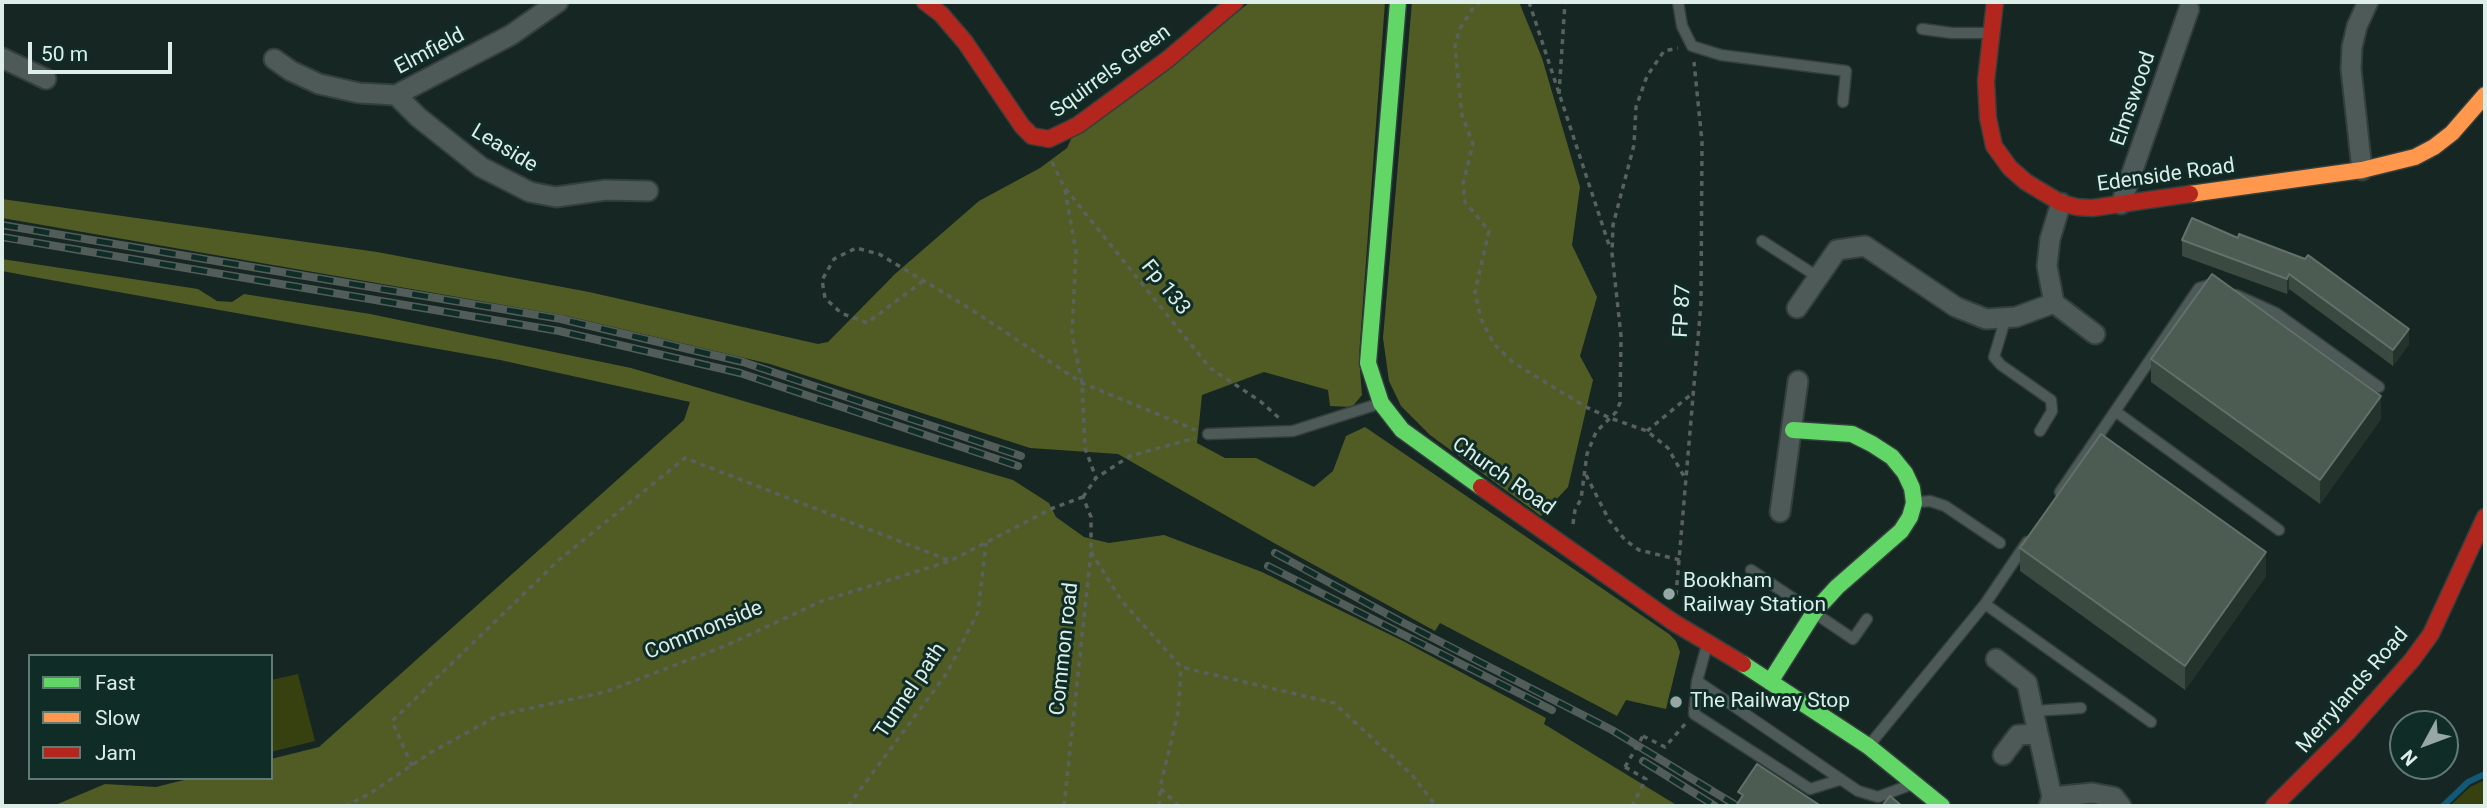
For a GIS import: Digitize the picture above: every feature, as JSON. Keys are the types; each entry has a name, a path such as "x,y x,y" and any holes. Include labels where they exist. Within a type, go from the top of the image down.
{"street":[{"name":"Elmfield","path":"274,59 291,71 319,83 359,93 396,95 511,35 558,2"},
{"path":"925,2 941,14 965,42 1022,125 1032,136 1040,139"},
{"name":"Squirrels Green","path":"1040,139 1059,136 1078,125 1168,59 1235,2"},
{"name":"Church Road","path":"1398,2 1368,363 1381,403 1402,430 1673,622 1709,642 1868,746 1942,806"},
{"name":"Edenside Road","path":"1995,2 1986,90 1994,146 2010,168 2026,182 2061,203 2092,208 2362,170 2424,153 2452,133 2485,95"},
{"path":"2362,170 2351,69 2357,26 2368,2"},
{"name":"Elmswood","path":"2121,204 2189,9"},
{"path":"2,58 46,79"},
{"name":"Leaside","path":"396,95 418,117 481,167 530,192 556,197 606,190 648,191"},
{"path":"2061,203 2050,239 2047,266 2054,303 2095,334"},
{"path":"1797,308 1837,250 1865,246 1956,307 1986,319 2016,317 2054,303"},
{"path":"1780,512 1798,381"},
{"path":"1770,682 1815,611 1837,587 1901,531 1910,517 1914,503 1912,488 1905,473 1892,457 1872,444 1853,434 1793,430"},
{"name":"Merrylands Road","path":"2274,806 2348,732 2412,660 2431,634 2485,517"},
{"path":"1996,659 2027,683 2050,802 2092,793 2114,797 2121,806"},
{"path":"2003,755 2018,735 2036,734"}],"lane":[{"path":"1678,2 1682,26 1692,46 1721,55 1846,71 1843,102"},
{"path":"1922,29 1952,33 1991,33"},
{"path":"1762,241 1818,277"},
{"path":"2054,502 2199,288 2213,284 2276,313 2379,387"},
{"path":"2006,317 1994,357 2001,365 2051,400 2052,411 2039,431"},
{"path":"1208,434 1293,431 1381,403"},
{"path":"2115,411 2279,530"},
{"path":"1914,503 1930,501 1945,506 2000,542"},
{"path":"1868,746 1985,604 2031,536"},
{"path":"1751,570 1853,639 1867,619"},
{"path":"1985,604 2151,722"},
{"path":"1709,642 1697,681 1694,714 1810,789 1839,780"},
{"path":"1697,681 1858,792 1878,797 1914,783"},
{"path":"2033,711 2081,708"}],"path":[{"path":"1481,2 1475,5 1459,30 1455,47 1462,115 1473,144 1462,184 1465,202 1489,231 1475,292 1480,319 1494,344 1514,363 1586,407 1647,431 1668,448 1688,481"},
{"path":"1529,2 1612,253"},
{"path":"1559,96 1565,2"},
{"path":"1556,539 1573,523 1575,510 1581,499 1587,454 1596,432 1616,412 1620,403 1621,336 1612,253 1613,225 1634,145 1636,107 1647,76 1664,51 1692,46"},
{"name":"FP 87","path":"1673,622 1688,481 1701,303 1702,142 1692,46"},
{"name":"Fp 133","path":"1040,139 1064,187 1210,368 1260,401 1293,431"},
{"path":"1064,187 1076,251 1072,335 1083,383 1085,448 1096,478"},
{"path":"923,281 867,323 841,313 825,298 822,280 834,259 856,248 879,254 923,281 1083,383 1208,434"},
{"path":"1647,431 1694,392"},
{"path":"1083,497 1096,478 1130,457 1208,434"},
{"path":"412,766 392,721 560,559 685,458 950,561"},
{"path":"1585,473 1609,520 1625,541 1639,550 1681,560"},
{"name":"Commonside","path":"345,806 499,715 605,692 725,646 822,601 950,561 1053,508 1083,497"},
{"name":"Common road","path":"1064,806 1091,552 1091,517 1083,497"},
{"name":"Tunnel path","path":"849,806 947,673 978,612 986,543"},
{"path":"1091,552 1121,600 1181,667 1334,703 1412,775 1436,806"},
{"path":"1158,806 1178,712 1181,667"},
{"path":"1632,806 1646,779 1625,767 1643,736 1665,747 1694,714"},
{"path":"1160,788 1179,806"}],"green space":[{"path":"1250,2 1385,2 1359,356 1362,395 1352,407 1330,406 1328,390 1264,372 1202,395 1197,443 1225,458 1256,458 1314,487 1333,471 1346,436 1365,427 1669,634 1676,641 1680,652 1666,709 1626,700 1617,716 1440,623 1435,631 1118,454 1030,448 770,364 567,316 2,218 2,199 377,252 589,292 818,344 828,342 895,274 979,201 1040,168 1067,148 1072,137 1152,82"},
{"path":"1412,2 1519,2 1542,58 1580,187 1572,245 1597,297 1580,356 1593,380 1568,487 1541,516 1430,435 1401,406 1389,381 1383,338"},
{"path":"2,259 198,289 217,301 232,302 244,294 370,314 631,368 1013,480 1049,503 1056,517 1084,537 1109,543 1164,535 1262,572 1403,641 1546,718 1544,724 1678,806 53,806 105,784 156,787 184,780 273,780 273,758 319,747 684,420 690,402 500,360 2,271"},
{"path":"298,674 315,741 273,752 273,680"},
{"path":"2485,780 2485,806 2450,806 2470,787"}],"building":[{"path":"2192,218 2238,238 2239,234 2305,259 2308,255 2409,329 2393,350 2289,274 2287,279 2182,240"},
{"path":"2212,274 2381,396 2320,480 2151,359"},
{"path":"2101,434 2266,552 2185,666 2020,548"},
{"path":"1757,764 1821,806 1736,806 1743,795 1738,792"},
{"path":"1890,796 1902,806 1882,806"}],"waterway":[{"path":"2443,806 2468,782 2485,774"}],"railway":[{"path":"2,225 561,319 743,362 1021,456"},
{"path":"2,237 559,331 740,373 1018,466"},
{"path":"1275,553 1398,620 1612,730 1737,806"},
{"path":"1268,566 1552,710"},
{"path":"1643,761 1715,806"}],"traffic: fast":[{"path":"1398,2 1368,363 1381,403 1402,430 1481,487"},
{"path":"1770,682 1815,611 1837,587 1901,531 1910,517 1914,503 1912,488 1905,473 1892,457 1872,444 1852,434 1793,430"},
{"path":"1743,664 1868,746 1942,806"}],"traffic: slow":[{"path":"2190,194 2362,170 2415,157 2452,133 2485,95"}],"traffic: jam":[{"path":"925,2 941,14 965,42 1022,126 1032,136 1049,139 1078,125 1168,59 1235,2"},
{"path":"1995,2 1986,81 1988,118 1994,146 2010,168 2026,182 2061,203 2077,207 2092,208 2190,194"},
{"path":"1481,487 1673,622 1743,664"},
{"path":"2274,806 2348,732 2412,660 2431,634 2485,517"}],"place":[{"name":"Bookham Railway Station","path":"1669,594"},
{"name":"The Railway Stop","path":"1676,702"}]}
